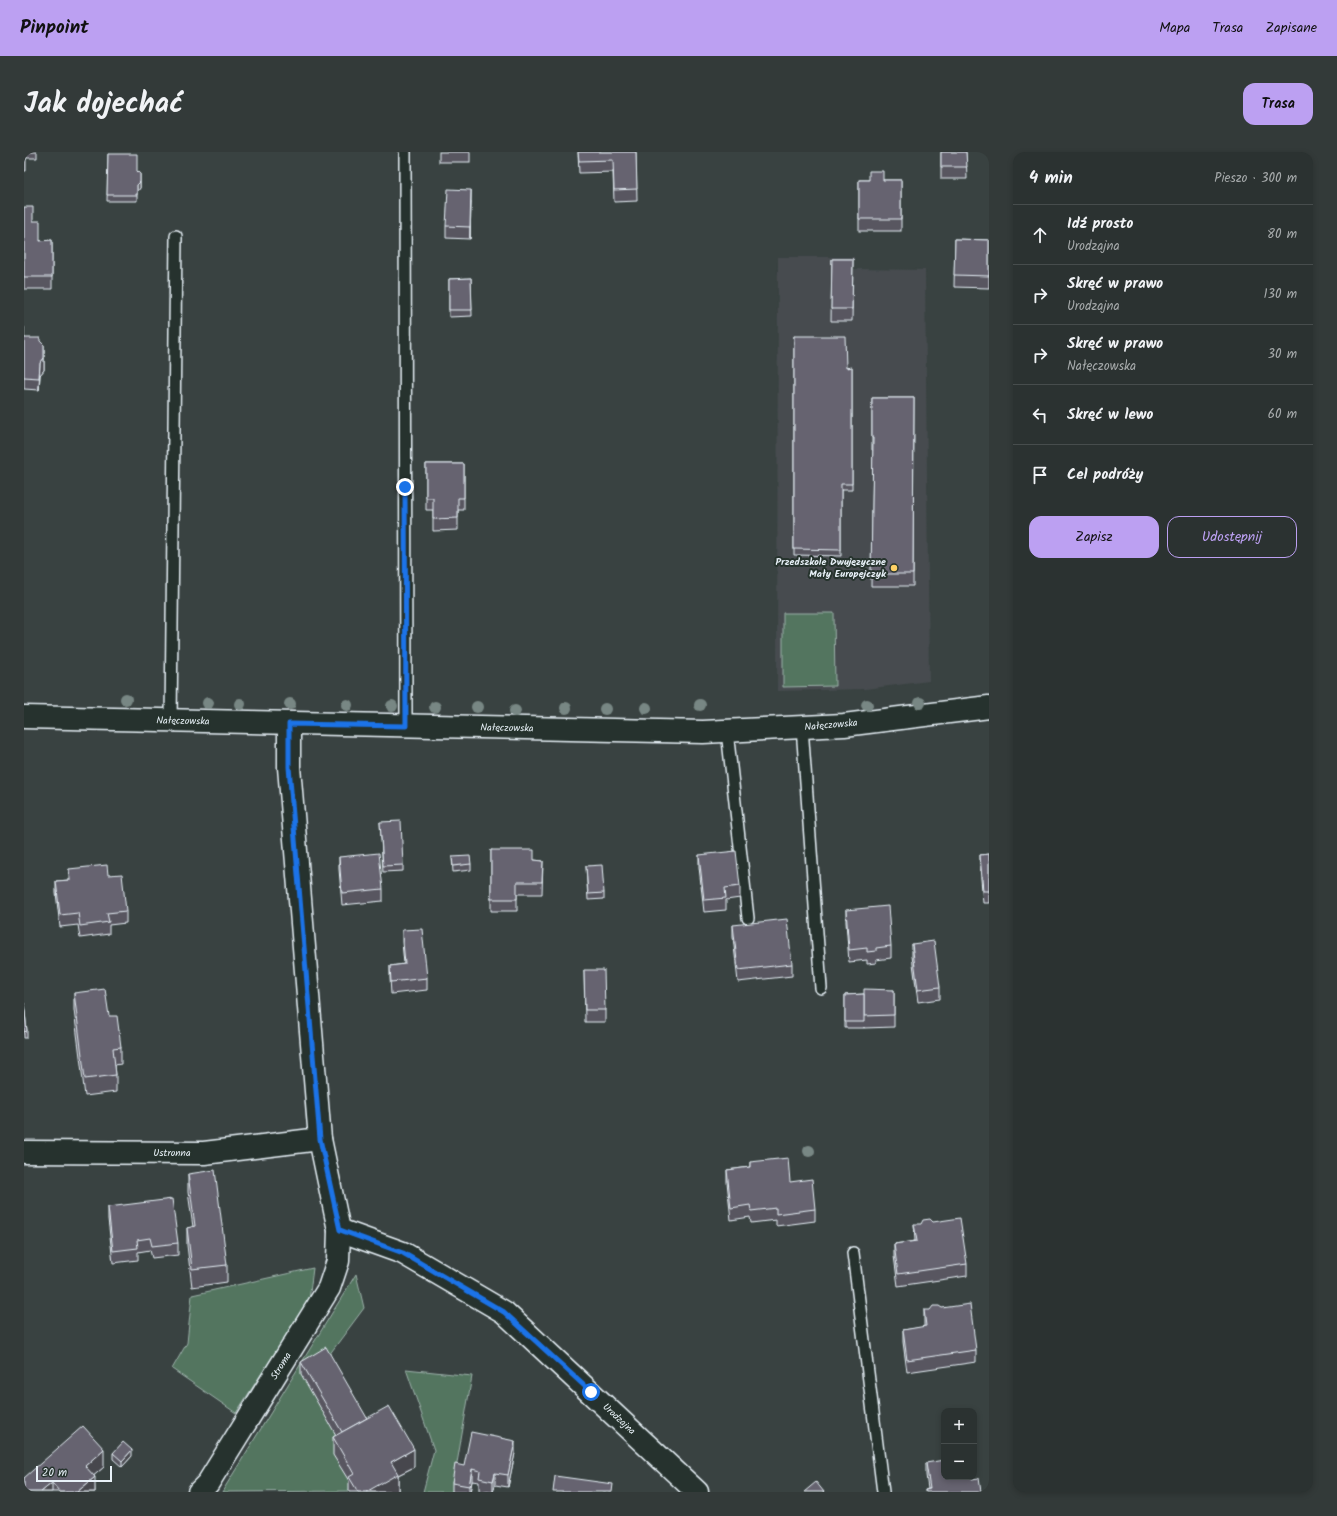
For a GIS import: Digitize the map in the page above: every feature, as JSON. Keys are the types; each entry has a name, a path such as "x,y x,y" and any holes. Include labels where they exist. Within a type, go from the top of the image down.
{"street":[{"name":"Nałęczowska","path":"24,717 655,732 802,728 884,720 989,707"},
{"path":"289,724 289,767 320,1139 340,1230"},
{"name":"Ustronna","path":"24,1152 204,1153 320,1139"},
{"name":"Stroma","path":"206,1489 329,1288 338,1261 340,1230"},
{"name":"Urodzajna","path":"340,1230 403,1253 504,1312 696,1492"}],"lane":[{"path":"405,152 406,726"},
{"path":"171,720 176,236"},
{"path":"802,728 821,988"},
{"path":"727,731 748,918"},
{"path":"853,1253 883,1492"}],"shaded area":[{"path":"778,257 854,257 854,269 925,270 929,681 865,689 777,691"}],"green space":[{"path":"783,613 834,613 835,686 783,687"},
{"path":"313,1268 309,1300 236,1413 172,1369 187,1343 192,1295"},
{"path":"356,1274 364,1308 326,1359 354,1491 222,1492"},
{"path":"406,1369 472,1376 452,1492 423,1492 434,1450"}],"building":[{"path":"24,152 26,152 26,159 24,159"},
{"path":"578,152 636,152 637,189 614,190 613,160 579,161"},
{"path":"941,152 966,152 967,167 941,167"},
{"path":"108,154 137,154 137,171 140,174 140,182 137,185 137,195 107,195"},
{"path":"869,171 883,171 883,180 901,180 901,219 859,219 859,180 869,180"},
{"path":"448,189 471,190 470,227 446,226"},
{"path":"24,207 33,207 33,221 40,221 40,241 52,240 52,277 24,277"},
{"path":"955,239 989,240 989,276 954,275"},
{"path":"832,259 853,259 852,309 831,309"},
{"path":"471,278 472,310 449,310 449,279"},
{"path":"794,336 845,336 846,368 852,367 852,484 841,484 841,550 794,549"},
{"path":"24,338 40,338 40,341 44,345 44,358 40,363 39,378 24,377"},
{"path":"872,398 914,398 913,574 871,574 873,438"},
{"path":"426,464 464,464 464,498 458,498 458,518 433,519 433,498 426,498"},
{"path":"401,821 403,865 383,866 380,822"},
{"path":"491,850 534,850 534,860 543,861 542,882 517,882 517,899 491,899"},
{"path":"736,851 740,886 725,888 726,898 704,900 699,855"},
{"path":"379,853 383,889 342,893 339,857"},
{"path":"989,854 989,891 983,891 980,855"},
{"path":"470,856 471,864 453,866 452,857"},
{"path":"107,865 108,875 122,874 126,911 107,913 109,922 80,926 78,913 60,915 56,881 70,880 69,869"},
{"path":"602,865 604,893 588,894 586,866"},
{"path":"888,906 891,946 876,948 876,951 867,952 867,948 849,950 846,910"},
{"path":"787,919 792,964 738,970 733,925"},
{"path":"422,929 427,978 391,982 390,966 405,964 402,930"},
{"path":"934,941 940,987 918,990 912,944"},
{"path":"584,970 604,970 605,1010 585,1010"},
{"path":"105,989 109,1016 117,1016 121,1047 113,1048 116,1075 85,1079 74,993"},
{"path":"864,989 894,990 894,1015 864,1016"},
{"path":"864,994 864,1022 845,1022 845,995"},
{"path":"24,1003 27,1031 24,1032"},
{"path":"788,1158 790,1182 812,1179 815,1209 776,1214 776,1208 751,1211 750,1205 731,1208 727,1170 750,1167 750,1162"},
{"path":"215,1170 227,1265 192,1269 187,1228 195,1226 188,1174"},
{"path":"172,1199 178,1243 152,1246 150,1238 137,1240 138,1248 113,1251 108,1207"},
{"path":"960,1218 967,1264 898,1274 894,1244 917,1241 914,1224 921,1224 923,1220 930,1219 933,1222"},
{"path":"970,1304 976,1350 907,1360 903,1330 926,1326 924,1310 930,1310 933,1306 939,1306 942,1308"},
{"path":"326,1347 367,1418 342,1432 301,1362"},
{"path":"389,1406 414,1449 391,1462 398,1474 366,1492 358,1492 349,1477 354,1474 333,1437"},
{"path":"83,1426 104,1449 85,1466 95,1477 77,1492 60,1492 52,1483 41,1492 24,1492 24,1478"},
{"path":"471,1432 515,1441 508,1475 495,1473 493,1481 479,1478 480,1471 472,1469 469,1486 452,1483 455,1464 464,1466"},
{"path":"123,1442 132,1450 122,1461 113,1453"},
{"path":"941,1460 941,1480 977,1480 977,1478 979,1478 981,1492 926,1492 925,1490 930,1489 926,1463"},
{"path":"555,1476 613,1484 612,1492 553,1492"},
{"path":"816,1482 824,1492 804,1492"}],"place":[{"name":"Przedszkole Dwujęzyczne Mały Europejczyk","path":"894,568"}],"route":[{"path":"405,487 406,726 289,724 289,767 304,965 320,1139 340,1230 372,1243 403,1253 504,1312 591,1392"}]}
